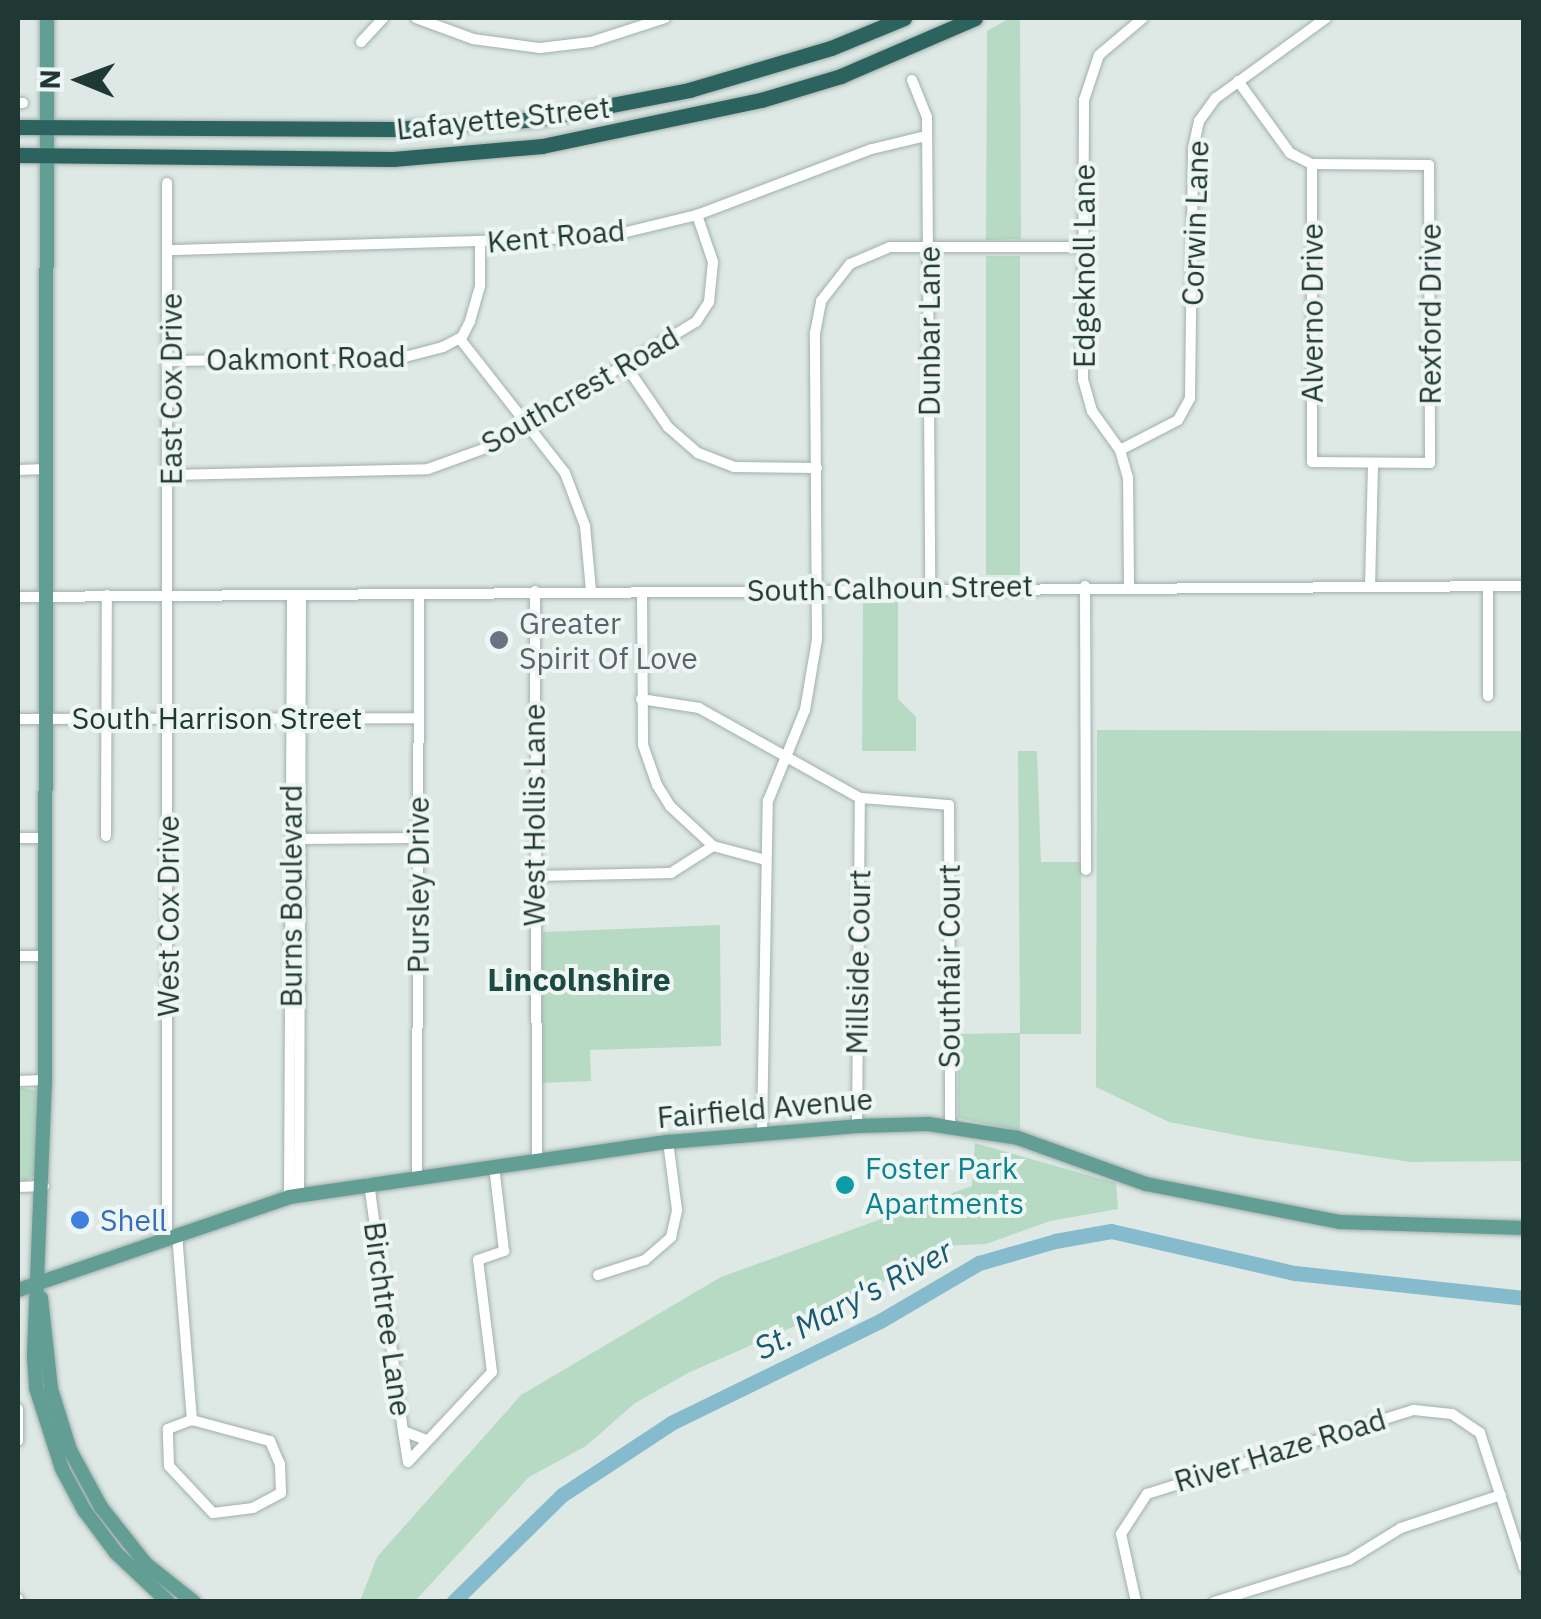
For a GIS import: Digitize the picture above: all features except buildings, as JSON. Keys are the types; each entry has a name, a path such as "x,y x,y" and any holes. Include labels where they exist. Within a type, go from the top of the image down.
{"highway":[{"name":"Lafayette Street","path":"18,127 393,129 539,120 689,90 831,48 904,18"},
{"name":"Lafayette Street","path":"18,155 394,159 561,143 761,100 841,76 975,18"}],"main road":[{"path":"47,18 45,1080 44,1186 33,1330 36,1388 62,1469 116,1553 168,1602"},
{"name":"Fairfield Avenue","path":"18,1290 294,1196 668,1142 856,1126 950,1126 1018,1138 1146,1184 1272,1212 1388,1227 1524,1228"},
{"path":"38,1284 51,1389 70,1450 101,1507 146,1564 194,1602"},
{"path":"18,1309 33,1330"}],"street":[{"path":"361,42 383,18"},
{"path":"416,18 473,40 540,48 603,39 665,18"},
{"name":"Edgeknoll Lane","path":"1129,586 1128,478 1120,450 1092,411 1083,380 1082,247 1088,76 1100,55 1142,18"},
{"name":"Corwin Lane","path":"1120,450 1178,420 1190,398 1193,148 1200,121 1238,81 1326,18"},
{"name":"Dunbar Lane","path":"912,80 927,118 930,586"},
{"path":"1238,81 1290,153 1312,164"},
{"name":"Kent Road","path":"172,250 606,237 696,215 926,136"},
{"name":"Rexford Drive","path":"1312,164 1429,164 1430,463 1373,464"},
{"name":"Alverno Drive","path":"1312,164 1312,462 1373,464"},
{"name":"East Cox Drive","path":"167,183 172,250 168,360 170,595"},
{"name":"Southcrest Road","path":"171,475 428,469 486,448 684,330 709,302 713,262 696,215"},
{"path":"480,242 480,286 460,339 528,421 579,507 591,591"},
{"path":"762,1132 768,802 813,675 815,334 827,288 850,264 890,247 1082,247"},
{"name":"Oakmont Road","path":"168,360 401,358 460,339"},
{"path":"624,363 668,427 698,453 734,467 817,468"},
{"path":"1370,587 1373,464"},
{"path":"18,470 46,469"},
{"name":"South Calhoun Street","path":"18,597 930,586 1524,586"},
{"path":"1085,586 1086,870"},
{"path":"1488,586 1488,696"},
{"name":"West Hollis Lane","path":"535,591 537,1160"},
{"path":"642,592 643,745 658,785 670,806 713,846 766,860"},
{"name":"Pursley Drive","path":"417,1177 420,594"},
{"name":"West Cox Drive","path":"170,595 172,1235 192,1420"},
{"name":"Burns Boulevard","path":"294,1196 296,595"},
{"path":"106,836 107,596"},
{"path":"641,699 699,708 860,798"},
{"name":"South Harrison Street","path":"18,719 418,718"},
{"name":"Southfair Court","path":"860,798 949,805 950,1126"},
{"name":"Millside Court","path":"856,1126 860,798"},
{"path":"18,838 44,838"},
{"path":"296,840 418,838"},
{"path":"535,876 672,873 713,846"},
{"path":"18,956 45,956"},
{"path":"18,1081 45,1080"},
{"path":"598,1275 645,1260 672,1237 677,1210 668,1142"},
{"path":"403,1431 408,1462 492,1372 478,1260 504,1251 494,1166"},
{"name":"Birchtree Lane","path":"369,1183 403,1431 426,1440"},
{"path":"18,1187 44,1186"},
{"path":"18,1409 18,1441"},
{"name":"River Haze Road","path":"1136,1602 1122,1534 1130,1512 1160,1487 1403,1412 1430,1410 1468,1421 1488,1449 1501,1495"},
{"path":"192,1420 270,1441 280,1464 280,1493 252,1508 213,1513 169,1466 168,1429 192,1420"},
{"path":"1214,1602 1349,1560 1401,1528 1501,1495 1524,1568"}],"green space":[{"path":"1010,18 1020,18 1021,239 986,240 987,31"},
{"path":"986,256 1020,256 1020,575 986,575"},
{"path":"863,600 898,600 898,699 916,717 916,751 862,751"},
{"path":"1097,730 1523,731 1523,1161 1410,1162 1251,1138 1169,1122 1096,1087"},
{"path":"1018,751 1037,751 1041,862 1081,862 1081,1034 1020,1034 1020,1131 958,1118 958,1034 1020,1033"},
{"path":"720,925 721,1046 590,1050 591,1081 540,1083 543,932"},
{"path":"18,1087 38,1091 34,1176 18,1182"},
{"path":"975,1143 1116,1183 1118,1209 1050,1221 986,1244 941,1246 854,1300 688,1373 635,1403 586,1446 529,1477 415,1601 360,1601 377,1557 521,1395 721,1277 972,1186"}],"waterway":[{"name":"St. Mary's River","path":"453,1602 562,1495 671,1423 880,1321 979,1263 1055,1241 1111,1231 1295,1273 1524,1298"}],"place":[{"name":"Greater Spirit Of Love","path":"499,640"},
{"name":"Foster Park Apartments","path":"845,1185"},
{"name":"Shell","path":"80,1220"}],"district":[{"name":"Lincolnshire","path":"579,979"}]}
